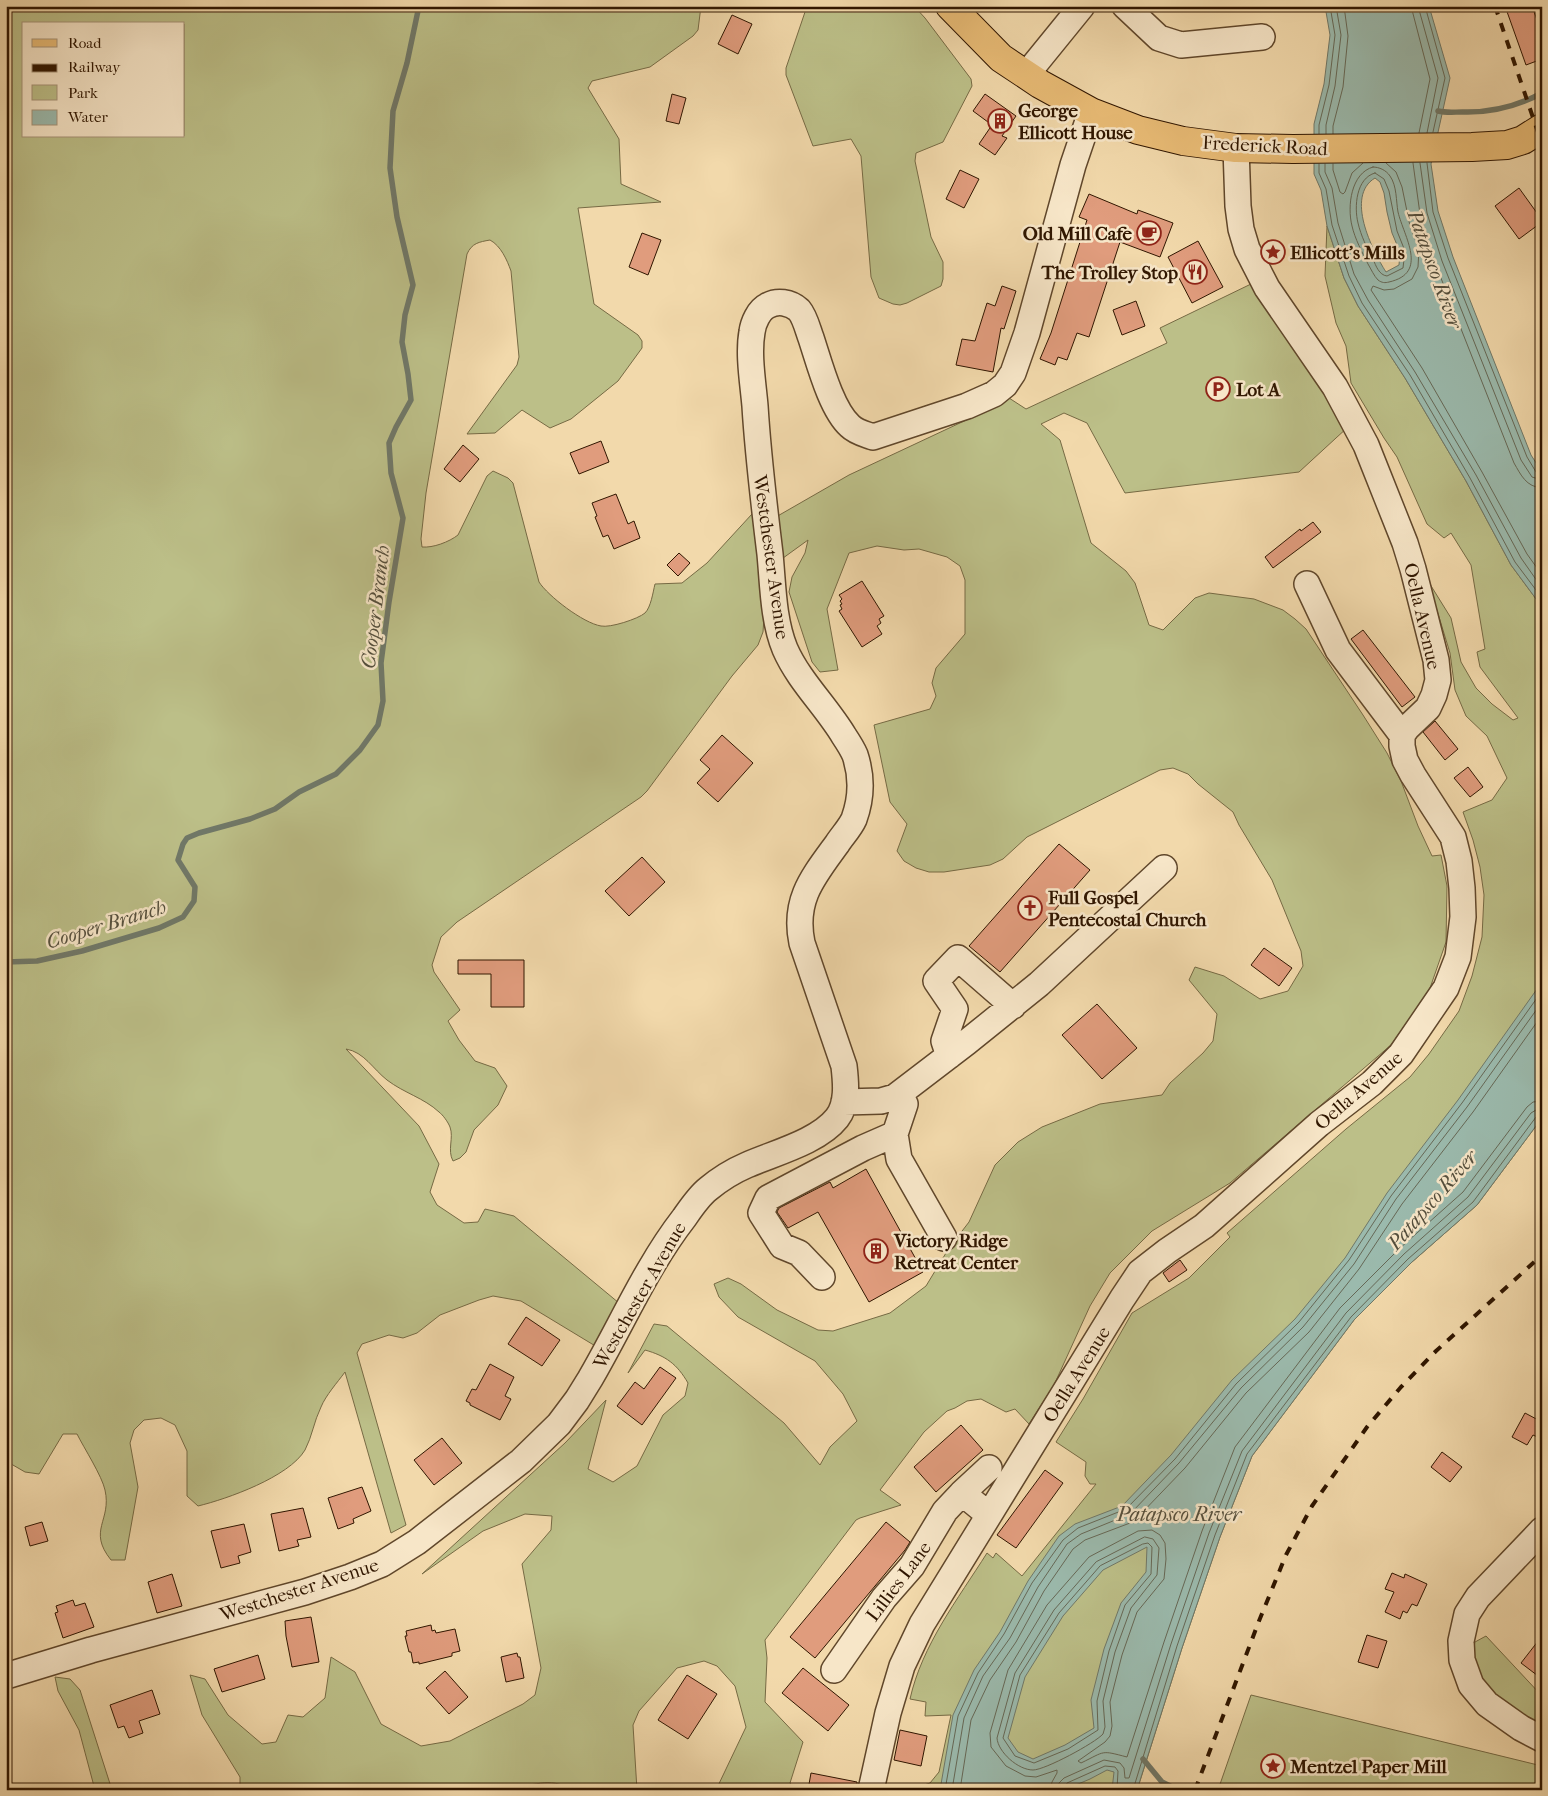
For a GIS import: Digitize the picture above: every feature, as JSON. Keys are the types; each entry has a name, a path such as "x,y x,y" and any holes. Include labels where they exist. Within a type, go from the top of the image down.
{"main road":[{"name":"Frederick Road","path":"950,6 1002,58 1040,84 1091,112 1138,130 1184,141 1236,148 1292,150 1506,145 1523,140 1542,128"}],"street":[{"path":"1026,75 1082,6"},
{"path":"1124,6 1159,38 1181,45 1262,37"},
{"name":"Westchester Avenue","path":"6,1676 91,1650 305,1592 382,1564 417,1542 520,1461 559,1424 590,1379 669,1237 706,1191 725,1176 746,1165 797,1144 822,1131 838,1117 844,1102 846,1084 844,1066 802,943 799,929 799,912 811,879 853,820 860,797 860,774 854,752 804,680 785,648 773,589 759,464 751,357 752,331 758,315 765,306 778,302 789,304 800,311 824,377 839,411 850,426 861,433 873,437 967,406 994,394 1013,373 1027,333 1073,165 1091,112"},
{"name":"Oella Avenue","path":"871,1790 888,1714 902,1666 922,1624 1140,1272 1204,1226 1319,1124 1372,1083 1401,1054 1446,988 1458,957 1463,917 1462,888 1459,861 1453,837 1405,760 1402,746 1402,735 1428,708 1438,680 1436,660 1413,569 1405,543 1366,445 1335,387 1266,288 1247,249 1241,229 1238,206 1236,148"},
{"path":"1307,584 1338,650 1402,735"},
{"path":"844,1102 881,1101 895,1096 949,1056 1039,984 1164,868"},
{"path":"949,1056 944,1041 955,1009 936,981 958,958 1012,1006"},
{"path":"895,1096 904,1104 895,1134 898,1160 944,1238"},
{"path":"822,1277 799,1253 782,1246 761,1213 768,1198 863,1148 895,1134"},
{"name":"Lillies Lane","path":"834,1670 884,1598 912,1566 945,1511 989,1468"},
{"path":"962,1493 989,1515"},
{"path":"1542,1530 1478,1597 1467,1614 1462,1641 1462,1660 1472,1685 1487,1704 1521,1728 1542,1739"}],"green space":[{"path":"6,6 701,6 698,30 693,36 650,67 592,81 588,88 619,139 621,184 661,202 578,208 594,304 638,335 642,341 642,348 618,381 571,419 550,428 522,410 495,433 467,434 517,365 519,357 511,271 500,250 490,240 474,245 467,254 426,493 421,539 422,547 431,547 458,535 487,476 493,471 508,478 513,483 539,582 567,608 585,620 601,626 611,626 645,613 655,584 682,583 707,563 752,514 755,529 849,475 994,407 1009,398 1026,409 1167,343 1160,328 1251,284 1348,427 1299,472 1125,493 1087,423 1064,413 1041,424 1060,440 1091,543 1126,571 1135,583 1149,625 1163,630 1195,598 1209,593 1254,599 1283,610 1306,629 1387,753 1401,781 1432,856 1441,855 1447,886 1446,942 1429,991 1391,1045 1230,1183 1152,1231 1110,1273 1090,1306 1054,1385 1029,1424 1015,1409 1006,1412 981,1399 967,1401 947,1411 924,1432 880,1490 901,1505 856,1520 765,1640 767,1658 765,1702 803,1742 790,1783 795,1790 716,1790 746,1727 735,1686 717,1666 704,1661 677,1668 639,1711 633,1725 637,1790 570,1790 559,1784 544,1783 530,1785 517,1790 240,1790 240,1777 202,1715 190,1675 205,1679 228,1715 262,1744 276,1742 288,1715 303,1717 325,1698 331,1657 355,1672 381,1724 421,1746 450,1741 523,1704 535,1695 541,1668 522,1564 551,1530 552,1516 525,1514 483,1531 422,1574 565,1443 606,1400 588,1469 613,1482 637,1466 663,1415 685,1396 688,1383 680,1371 670,1362 659,1355 645,1350 628,1373 654,1324 667,1326 784,1423 820,1465 830,1447 857,1421 843,1394 815,1361 738,1317 719,1297 714,1284 728,1278 741,1284 777,1310 818,1330 833,1331 890,1313 926,1286 949,1248 969,1222 995,1165 1018,1142 1042,1127 1100,1104 1162,1095 1170,1083 1203,1053 1213,1041 1217,1014 1189,980 1195,967 1224,976 1260,999 1288,991 1303,966 1301,951 1272,880 1233,812 1188,774 1173,768 1160,770 1027,837 1003,859 990,865 944,872 929,872 916,868 904,861 897,851 907,824 890,802 874,725 930,709 936,696 932,683 936,668 965,634 965,580 960,566 947,557 919,549 904,550 877,546 849,553 827,609 838,670 820,672 812,662 789,592 792,577 805,553 808,540 761,574 765,603 763,632 758,645 732,676 647,791 641,797 457,922 441,937 432,965 434,972 460,1010 448,1021 459,1040 475,1061 495,1068 507,1086 498,1105 474,1130 466,1152 460,1158 453,1161 451,1157 451,1131 441,1113 427,1103 400,1089 382,1076 358,1054 346,1049 419,1126 439,1164 430,1192 437,1205 464,1223 478,1222 485,1209 514,1216 625,1308 597,1347 521,1301 493,1296 440,1315 417,1333 403,1338 389,1335 362,1344 357,1353 406,1525 391,1533 345,1372 323,1403 305,1450 297,1460 272,1478 225,1498 198,1506 187,1496 187,1451 175,1425 161,1418 144,1420 134,1430 130,1443 138,1487 125,1560 111,1560 104,1550 100,1533 106,1510 105,1490 97,1470 77,1434 63,1434 39,1474 25,1472 6,1461"},
{"path":"803,6 914,6 971,79 972,86 943,142 916,153 915,161 931,237 943,262 943,279 941,286 907,303 893,304 879,298 871,277 861,156 851,139 813,146 786,75 786,68 805,12"},
{"path":"1327,226 1344,278 1358,306 1405,378 1466,481 1511,565 1542,607 1542,1118 1477,1205 1412,1262 1354,1320 1252,1456 1220,1537 1182,1648 1139,1784 1149,1790 919,1790 924,1785 930,1783 939,1772 951,1715 925,1716 926,1702 910,1699 923,1660 942,1623 987,1553 993,1558 996,1553 1022,1576 1096,1484 1090,1484 1085,1476 1086,1462 1056,1442 1132,1313 1189,1278 1230,1237 1227,1233 1346,1129 1410,1077 1429,1054 1459,1011 1472,976 1482,937 1484,895 1480,867 1463,812 1492,800 1507,778 1487,736 1466,716 1455,690 1450,653 1428,581 1451,618 1461,662 1476,688 1492,704 1513,720 1518,718 1480,667 1477,652 1485,649 1471,565 1451,533 1444,538 1427,524 1397,457 1351,383 1346,346 1336,323 1325,276"},
{"path":"1486,1636 1542,1696 1542,1726 1507,1707 1469,1667 1475,1642"},
{"path":"55,1677 70,1679 80,1690 112,1790 95,1790 79,1730 58,1691"},
{"path":"1251,1695 1542,1766 1542,1790 1218,1790"}],"water":[{"name":"Patapsco River","path":"1325,6 1429,6 1450,78 1431,164 1438,211 1453,257 1531,455 1542,472 1542,607 1511,565 1466,481 1405,378 1358,306 1344,278 1327,226 1321,190 1314,174 1314,124 1324,84 1330,35","holes":["1375,178 1380,182 1392,233 1400,252 1399,265 1386,272 1368,237 1362,210 1362,197 1366,186"]},
{"name":"Patapsco River","path":"1542,982 1542,1118 1477,1205 1412,1262 1354,1320 1252,1456 1220,1537 1182,1648 1137,1790 1112,1790 1114,1772 1107,1770 1064,1790 940,1790 953,1715 974,1670 1000,1632 1028,1581 1059,1536 1075,1524 1122,1506 1171,1455 1232,1380 1295,1319 1345,1258 1387,1193 1458,1100","holes":["1147,1547 1146,1572 1121,1603 1104,1649 1091,1700 1094,1728 1065,1745 1033,1759 1018,1752 1008,1738 1025,1677 1063,1616 1103,1570"]}],"building":[{"path":"1505,6 1532,6 1542,34 1542,59 1526,65"},
{"path":"732,15 752,24 738,54 718,44"},
{"path":"672,94 686,98 679,124 666,121"},
{"name":"George Ellicott House","path":"985,94 1016,116 1002,136 1007,138 995,155 979,144 992,125 973,111"},
{"path":"960,170 979,179 964,208 946,199"},
{"path":"1519,188 1542,222 1519,239 1495,206"},
{"path":"1089,194 1137,214 1138,210 1173,223 1160,257 1120,242 1089,337 1077,333 1067,360 1058,357 1055,365 1040,359 1051,333 1087,220 1079,217"},
{"path":"642,233 661,240 648,275 629,267"},
{"name":"The Trolley Stop","path":"1198,241 1223,287 1192,303 1168,257"},
{"path":"1002,286 1016,291 1004,329 1001,328 993,372 956,365 962,339 975,341 987,303 995,306"},
{"path":"1136,301 1145,326 1122,335 1113,310"},
{"path":"601,441 609,462 579,474 570,453"},
{"path":"463,445 479,459 460,482 444,469"},
{"path":"616,494 628,524 634,521 640,538 614,549 608,535 603,537 592,503"},
{"path":"1313,522 1321,532 1273,568 1265,557 1300,529 1301,531"},
{"path":"679,553 690,563 678,576 667,565"},
{"path":"862,581 884,616 879,619 881,623 877,626 882,634 862,647 839,611 842,609 840,601 842,599 839,595"},
{"path":"1363,630 1415,697 1402,707 1351,639"},
{"path":"1435,721 1458,749 1445,760 1423,732"},
{"path":"722,735 753,763 718,802 697,783 710,769 700,760"},
{"path":"1468,767 1483,787 1470,797 1454,778"},
{"name":"Full Gospel Pentecostal Church","path":"1059,844 1090,870 1000,972 969,946"},
{"path":"642,857 665,882 629,916 605,891"},
{"path":"1264,948 1292,968 1279,986 1251,965"},
{"path":"458,960 524,960 524,1007 491,1007 491,974 458,974"},
{"path":"1097,1004 1137,1048 1102,1079 1062,1035"},
{"name":"Victory Ridge Retreat Center","path":"866,1169 923,1272 869,1302 818,1212 788,1228 777,1212 779,1208 830,1182 833,1188"},
{"path":"1180,1260 1187,1270 1169,1282 1163,1273"},
{"path":"526,1317 560,1340 542,1366 508,1344"},
{"path":"490,1364 514,1377 505,1396 511,1399 500,1420 470,1405 466,1401 472,1389 476,1390"},
{"path":"660,1367 676,1378 642,1425 617,1406 635,1382 644,1389"},
{"path":"1525,1413 1542,1422 1542,1439 1533,1435 1527,1445 1512,1437"},
{"path":"961,1425 983,1450 936,1492 914,1467"},
{"path":"442,1438 462,1463 434,1485 414,1460"},
{"path":"1442,1452 1462,1467 1450,1482 1431,1467"},
{"path":"1045,1470 1063,1483 1016,1548 997,1535"},
{"path":"362,1487 371,1511 353,1519 354,1523 338,1529 328,1498"},
{"path":"303,1508 311,1537 297,1540 299,1546 279,1551 271,1514"},
{"path":"42,1522 48,1541 30,1546 25,1527"},
{"path":"886,1522 910,1542 815,1658 790,1637"},
{"path":"244,1524 251,1552 238,1556 240,1563 221,1568 211,1531"},
{"path":"1392,1573 1404,1578 1405,1574 1427,1584 1417,1606 1412,1604 1407,1613 1403,1611 1400,1619 1385,1612 1394,1592 1385,1589"},
{"path":"172,1574 182,1606 157,1613 148,1582"},
{"path":"73,1600 75,1606 85,1603 94,1627 63,1638 55,1613 58,1612 56,1606"},
{"path":"311,1617 319,1662 292,1667 285,1621"},
{"path":"431,1625 432,1631 435,1630 436,1633 455,1629 460,1651 452,1653 452,1656 419,1664 419,1662 413,1663 405,1636 407,1636 406,1631"},
{"path":"1367,1635 1387,1641 1378,1668 1358,1662"},
{"path":"1542,1636 1542,1679 1521,1663"},
{"path":"517,1653 518,1657 520,1657 524,1678 506,1682 501,1657"},
{"path":"258,1655 265,1679 222,1692 214,1669"},
{"path":"803,1668 849,1705 828,1731 782,1693"},
{"path":"445,1671 468,1697 449,1714 426,1688"},
{"path":"687,1675 717,1694 688,1739 658,1720"},
{"path":"152,1690 160,1714 139,1721 143,1733 129,1738 124,1726 118,1728 110,1705"},
{"path":"900,1730 927,1736 921,1766 894,1760"},
{"path":"811,1773 857,1782 857,1790 808,1790"}],"waterway":[{"name":"Cooper Branch","path":"6,962 37,961 82,951 159,928 183,917 194,901 195,887 178,860 187,838 250,819 275,809 299,792 336,774 360,750 378,725 383,701 381,663 403,518 391,473 389,443 411,400 402,342 405,315 413,285 397,217 390,168 393,111 407,63 419,6"},
{"path":"1438,111 1473,112 1493,110 1523,102 1542,93"},
{"path":"1143,1759 1162,1782 1178,1790"}],"railway":[{"path":"1495,6 1542,144"},
{"path":"1195,1790 1286,1555 1312,1506 1367,1427 1401,1387 1436,1351 1542,1255"}],"place":[{"name":"George Ellicott House","path":"1000,121"},
{"name":"Old Mill Cafe","path":"1149,233"},
{"name":"Ellicott's Mills","path":"1273,252"},
{"name":"The Trolley Stop","path":"1195,272"},
{"name":"Lot A","path":"1218,389"},
{"name":"Full Gospel Pentecostal Church","path":"1030,908"},
{"name":"Victory Ridge Retreat Center","path":"876,1251"},
{"name":"Mentzel Paper Mill","path":"1273,1766"}]}
